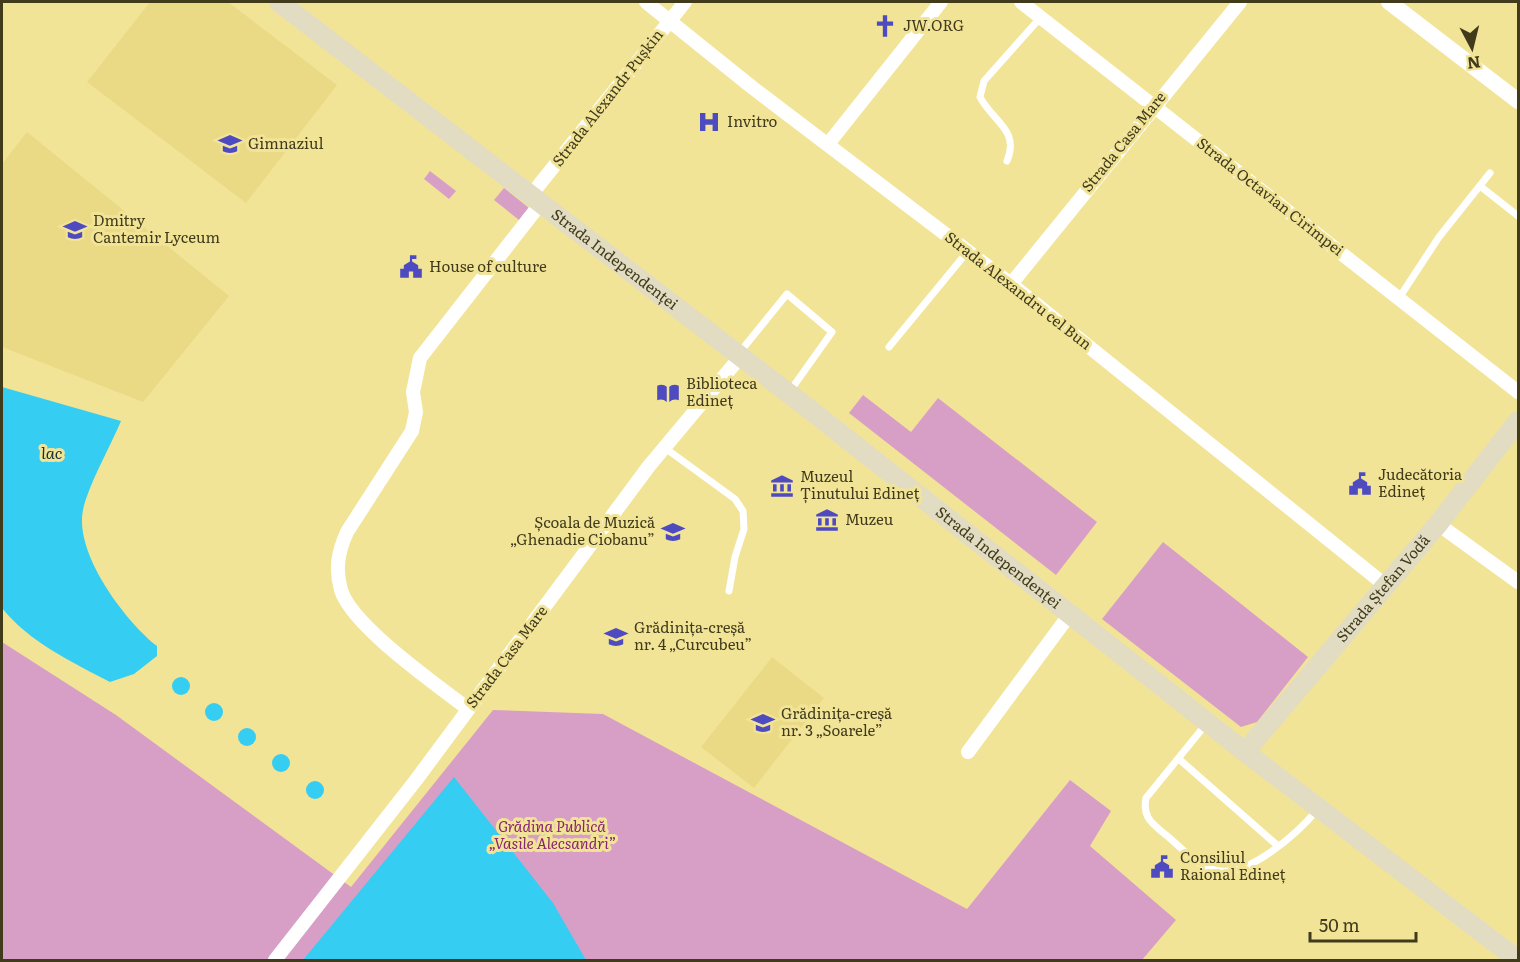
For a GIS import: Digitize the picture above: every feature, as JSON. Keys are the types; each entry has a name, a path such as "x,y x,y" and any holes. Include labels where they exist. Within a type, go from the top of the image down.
{"main road":[{"name":"Strada Independenței","path":"279,2 788,393 1245,752 1518,960"},
{"name":"Strada Ștefan Vodă","path":"1245,752 1438,524 1518,421"}],"street":[{"name":"Strada Alexandru cel Bun","path":"646,2 753,88 1011,284 1385,585"},
{"name":"Strada Alexandr Pușkin","path":"468,709 392,648 348,606 341,591 337,570 339,550 347,532 412,431 416,411 413,392 420,358 536,199 685,2"},
{"path":"828,144 941,2"},
{"name":"Strada Octavian Cirimpei","path":"1021,2 1518,392"},
{"name":"Strada Casa Mare","path":"1011,284 1153,105 1240,2"},
{"path":"1389,2 1518,101"},
{"name":"Strada Casa Mare","path":"275,960 665,448 739,355"},
{"path":"1438,524 1518,582"},
{"path":"968,752 1070,614"}],"lane":[{"path":"1007,161 1012,150 1010,136 980,97 984,81 1041,17"},
{"path":"1399,298 1439,237 1490,173"},
{"path":"1480,186 1518,216"},
{"path":"889,347 968,251"},
{"path":"739,355 786,294 832,332 788,393"},
{"path":"665,448 735,499 743,511 744,529 735,557 729,591"},
{"path":"1208,723 1146,798 1147,818 1199,864 1214,870 1238,870 1300,830 1319,807"},
{"path":"1179,759 1278,846"}],"shaded area":[{"name":"Gimnaziul","path":"150,2 228,2 337,85 246,203 87,82"},
{"name":"Dmitry Cantemir Lyceum","path":"27,132 229,296 143,402 2,347 2,164"},
{"name":"Grădinița-creșă nr. 3 „Soarele”","path":"772,657 824,698 754,788 701,747"}],"green space":[{"path":"430,171 456,191 449,199 424,179"},
{"path":"504,188 529,208 519,220 494,200"},
{"path":"863,395 911,432 938,398 1097,522 1056,575 849,413"},
{"path":"1163,542 1308,657 1257,722 1241,727 1102,619"},
{"name":"Grădina Publică „Vasile Alecsandri”","path":"2,642 116,715 351,887 493,710 603,714 967,909 1070,780 1111,811 1090,846 1176,920 1142,960 2,960"}],"water":[{"name":"lac","path":"2,387 121,421 90,489 83,510 82,527 86,546 105,585 131,620 157,646 157,656 134,674 110,682 38,641 2,608"},
{"path":"181,677 187,680 190,686 187,692 181,695 175,692 172,686 175,680"},
{"path":"214,703 220,706 223,712 220,718 214,721 208,718 205,712 208,706"},
{"path":"247,728 253,731 256,737 253,743 247,746 241,743 238,737 241,731"},
{"path":"281,754 287,757 290,763 287,769 281,772 275,769 272,763 275,757"},
{"path":"454,777 553,903 586,960 303,960"},
{"path":"315,781 321,784 324,790 321,796 315,799 309,796 306,790 309,784"}],"place":[{"name":"JW.ORG","path":"885,26"},
{"name":"Invitro","path":"709,122"},
{"name":"Gimnaziul","path":"230,144"},
{"name":"Dmitry Cantemir Lyceum","path":"75,230"},
{"name":"House of culture","path":"411,267"},
{"name":"Biblioteca Edineț","path":"668,393"},
{"name":"Judecătoria Edineț","path":"1360,484"},
{"name":"Muzeul Ținutului Edineț","path":"782,486"},
{"name":"Muzeu","path":"827,520"},
{"name":"Școala de Muzică „Ghenadie Ciobanu”","path":"673,532"},
{"name":"Grădinița-creșă nr. 4 „Curcubeu”","path":"616,637"},
{"name":"Grădinița-creșă nr. 3 „Soarele”","path":"763,723"},
{"name":"Consiliul Raional Edineț","path":"1162,867"}]}
